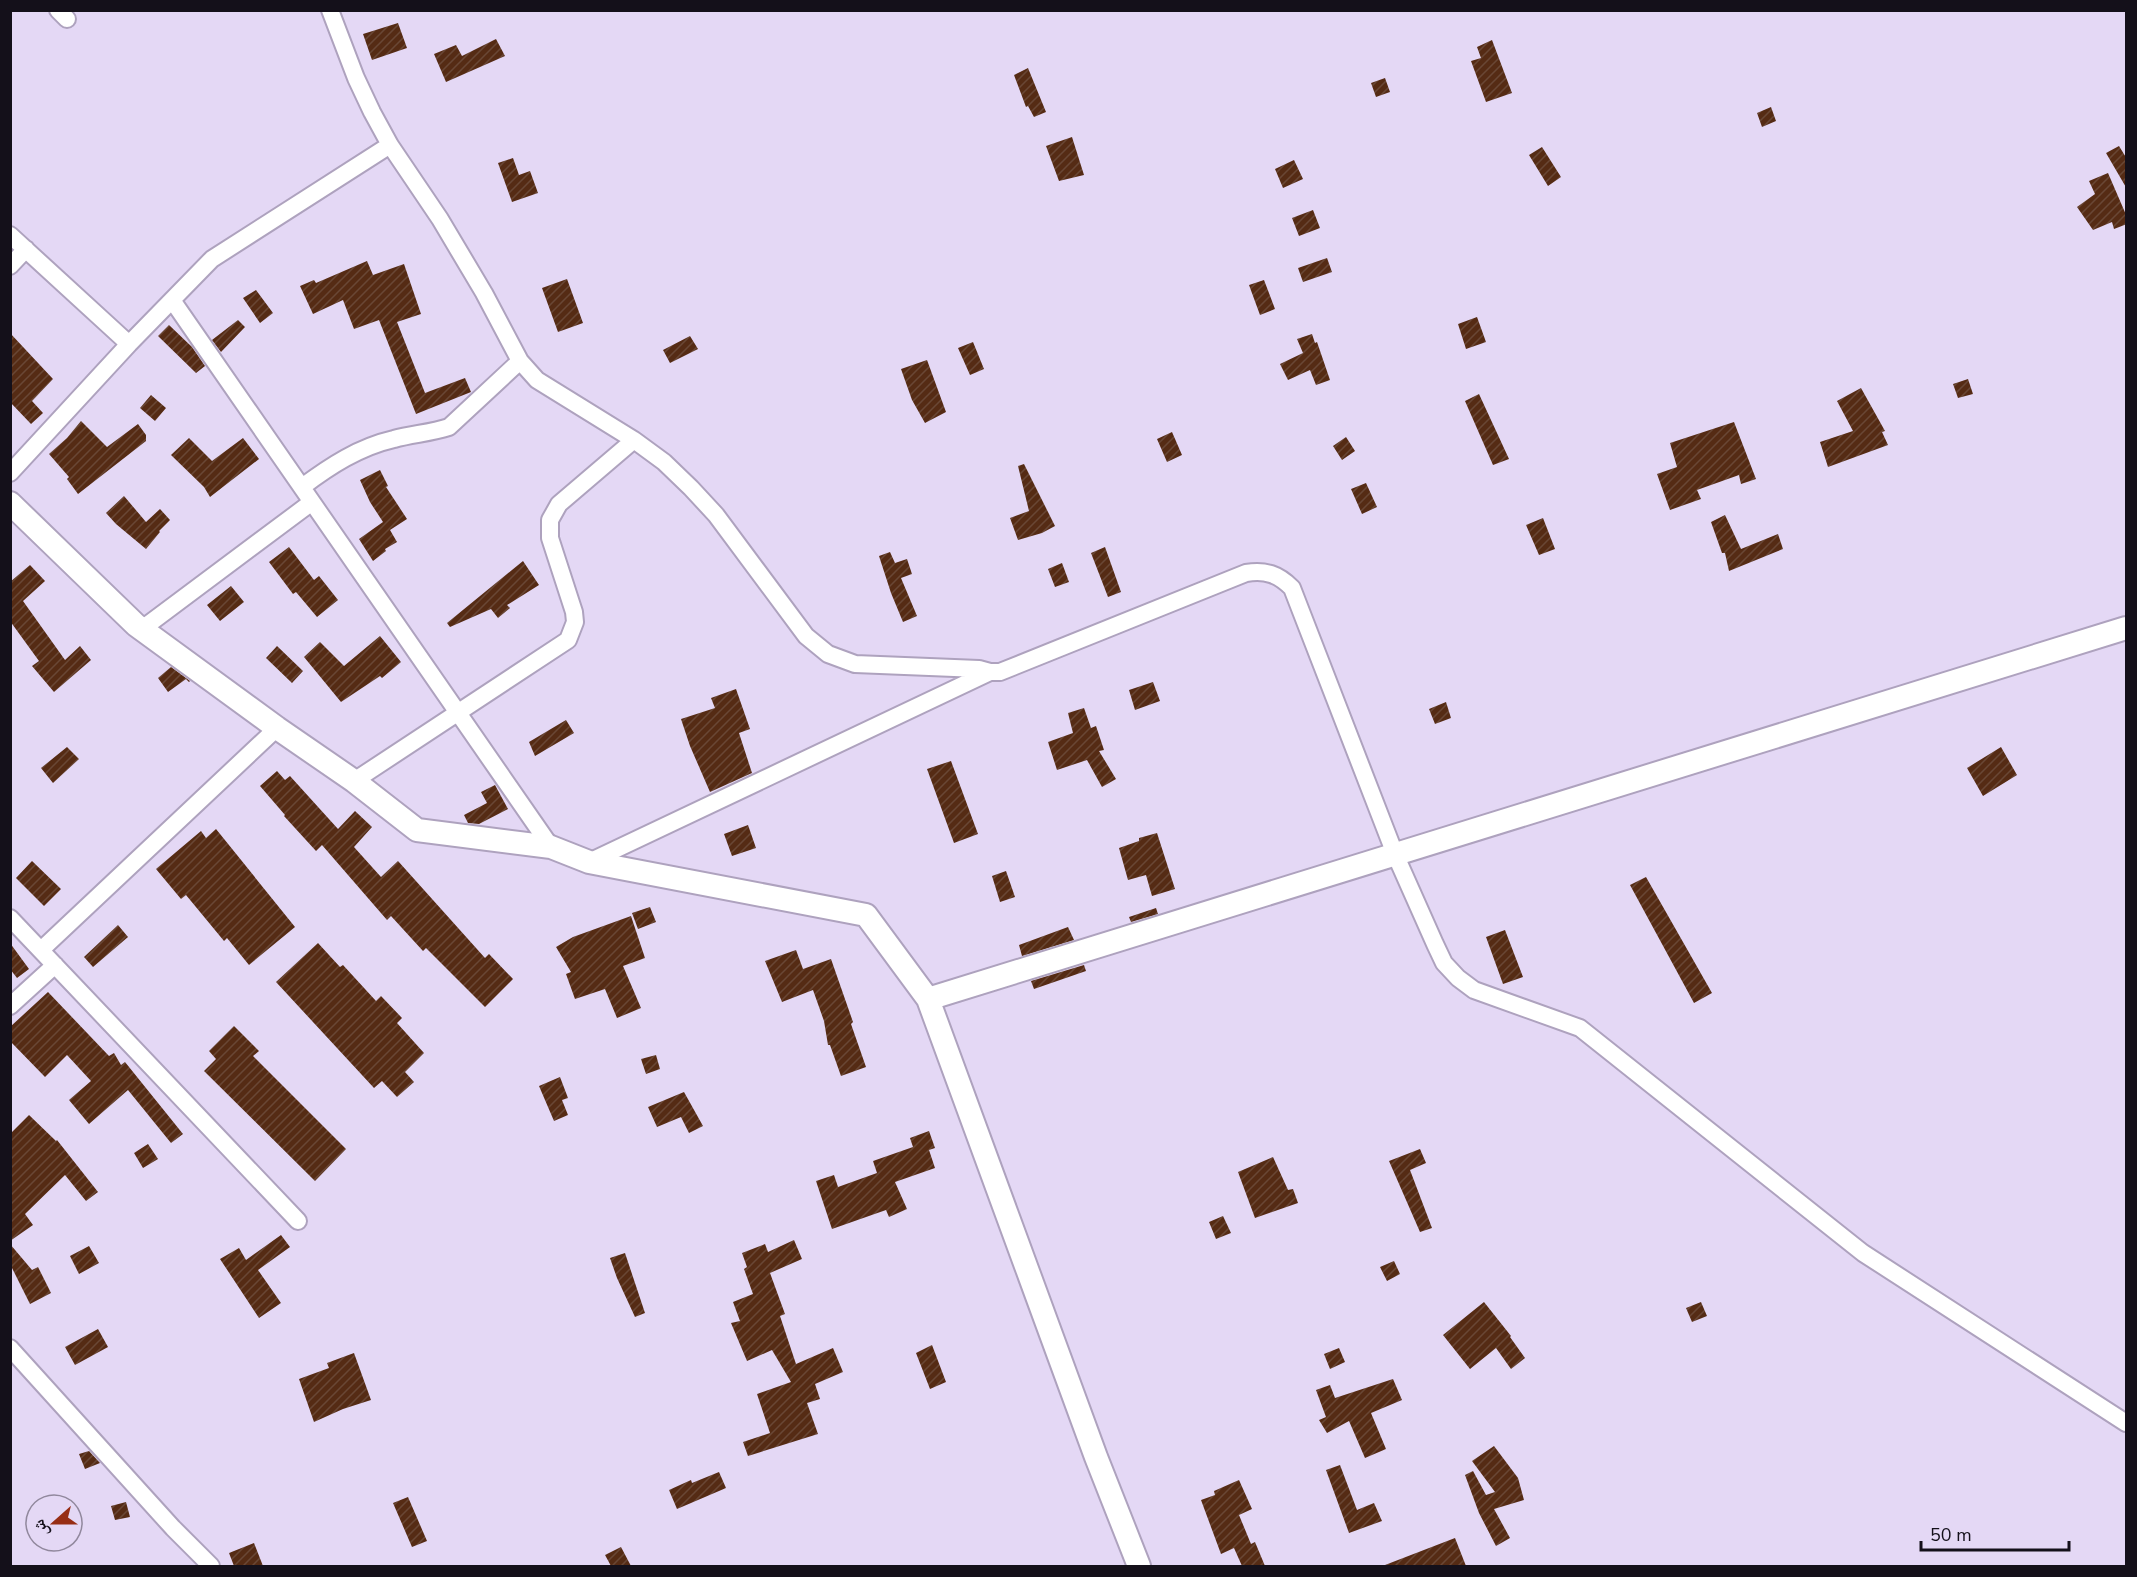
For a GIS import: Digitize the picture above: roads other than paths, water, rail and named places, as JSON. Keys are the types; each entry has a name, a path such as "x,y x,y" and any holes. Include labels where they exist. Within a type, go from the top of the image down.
{"street":[{"path":"330,10 356,78 390,145 440,219 484,293 520,361 537,380 634,440 664,462 716,515 806,636 828,654 855,664 979,669 1000,672 1246,573 1259,571 1271,573 1283,579 1292,588 1395,854 1444,963 1458,978 1474,990 1580,1028 1863,1253 2127,1423"},
{"path":"10,473 129,344 212,259 390,145"},
{"path":"10,235 129,344"},
{"path":"10,266 26,249"},
{"path":"172,300 551,847"},
{"path":"302,487 330,467 368,447 391,439 449,427 520,361"},
{"path":"354,781 568,640 575,622 574,612 550,538 550,520 560,504 634,440"},
{"path":"142,628 312,502"},
{"path":"10,503 142,628 277,728 354,781 417,830 551,847 589,862 866,915 928,999 1096,1457 1139,1566"},
{"path":"928,999 2127,628"},
{"path":"589,862 990,672"},
{"path":"41,950 277,728"},
{"path":"10,918 298,1221"},
{"path":"10,1006 55,965"},
{"path":"10,1348 173,1528 211,1566"}]}
